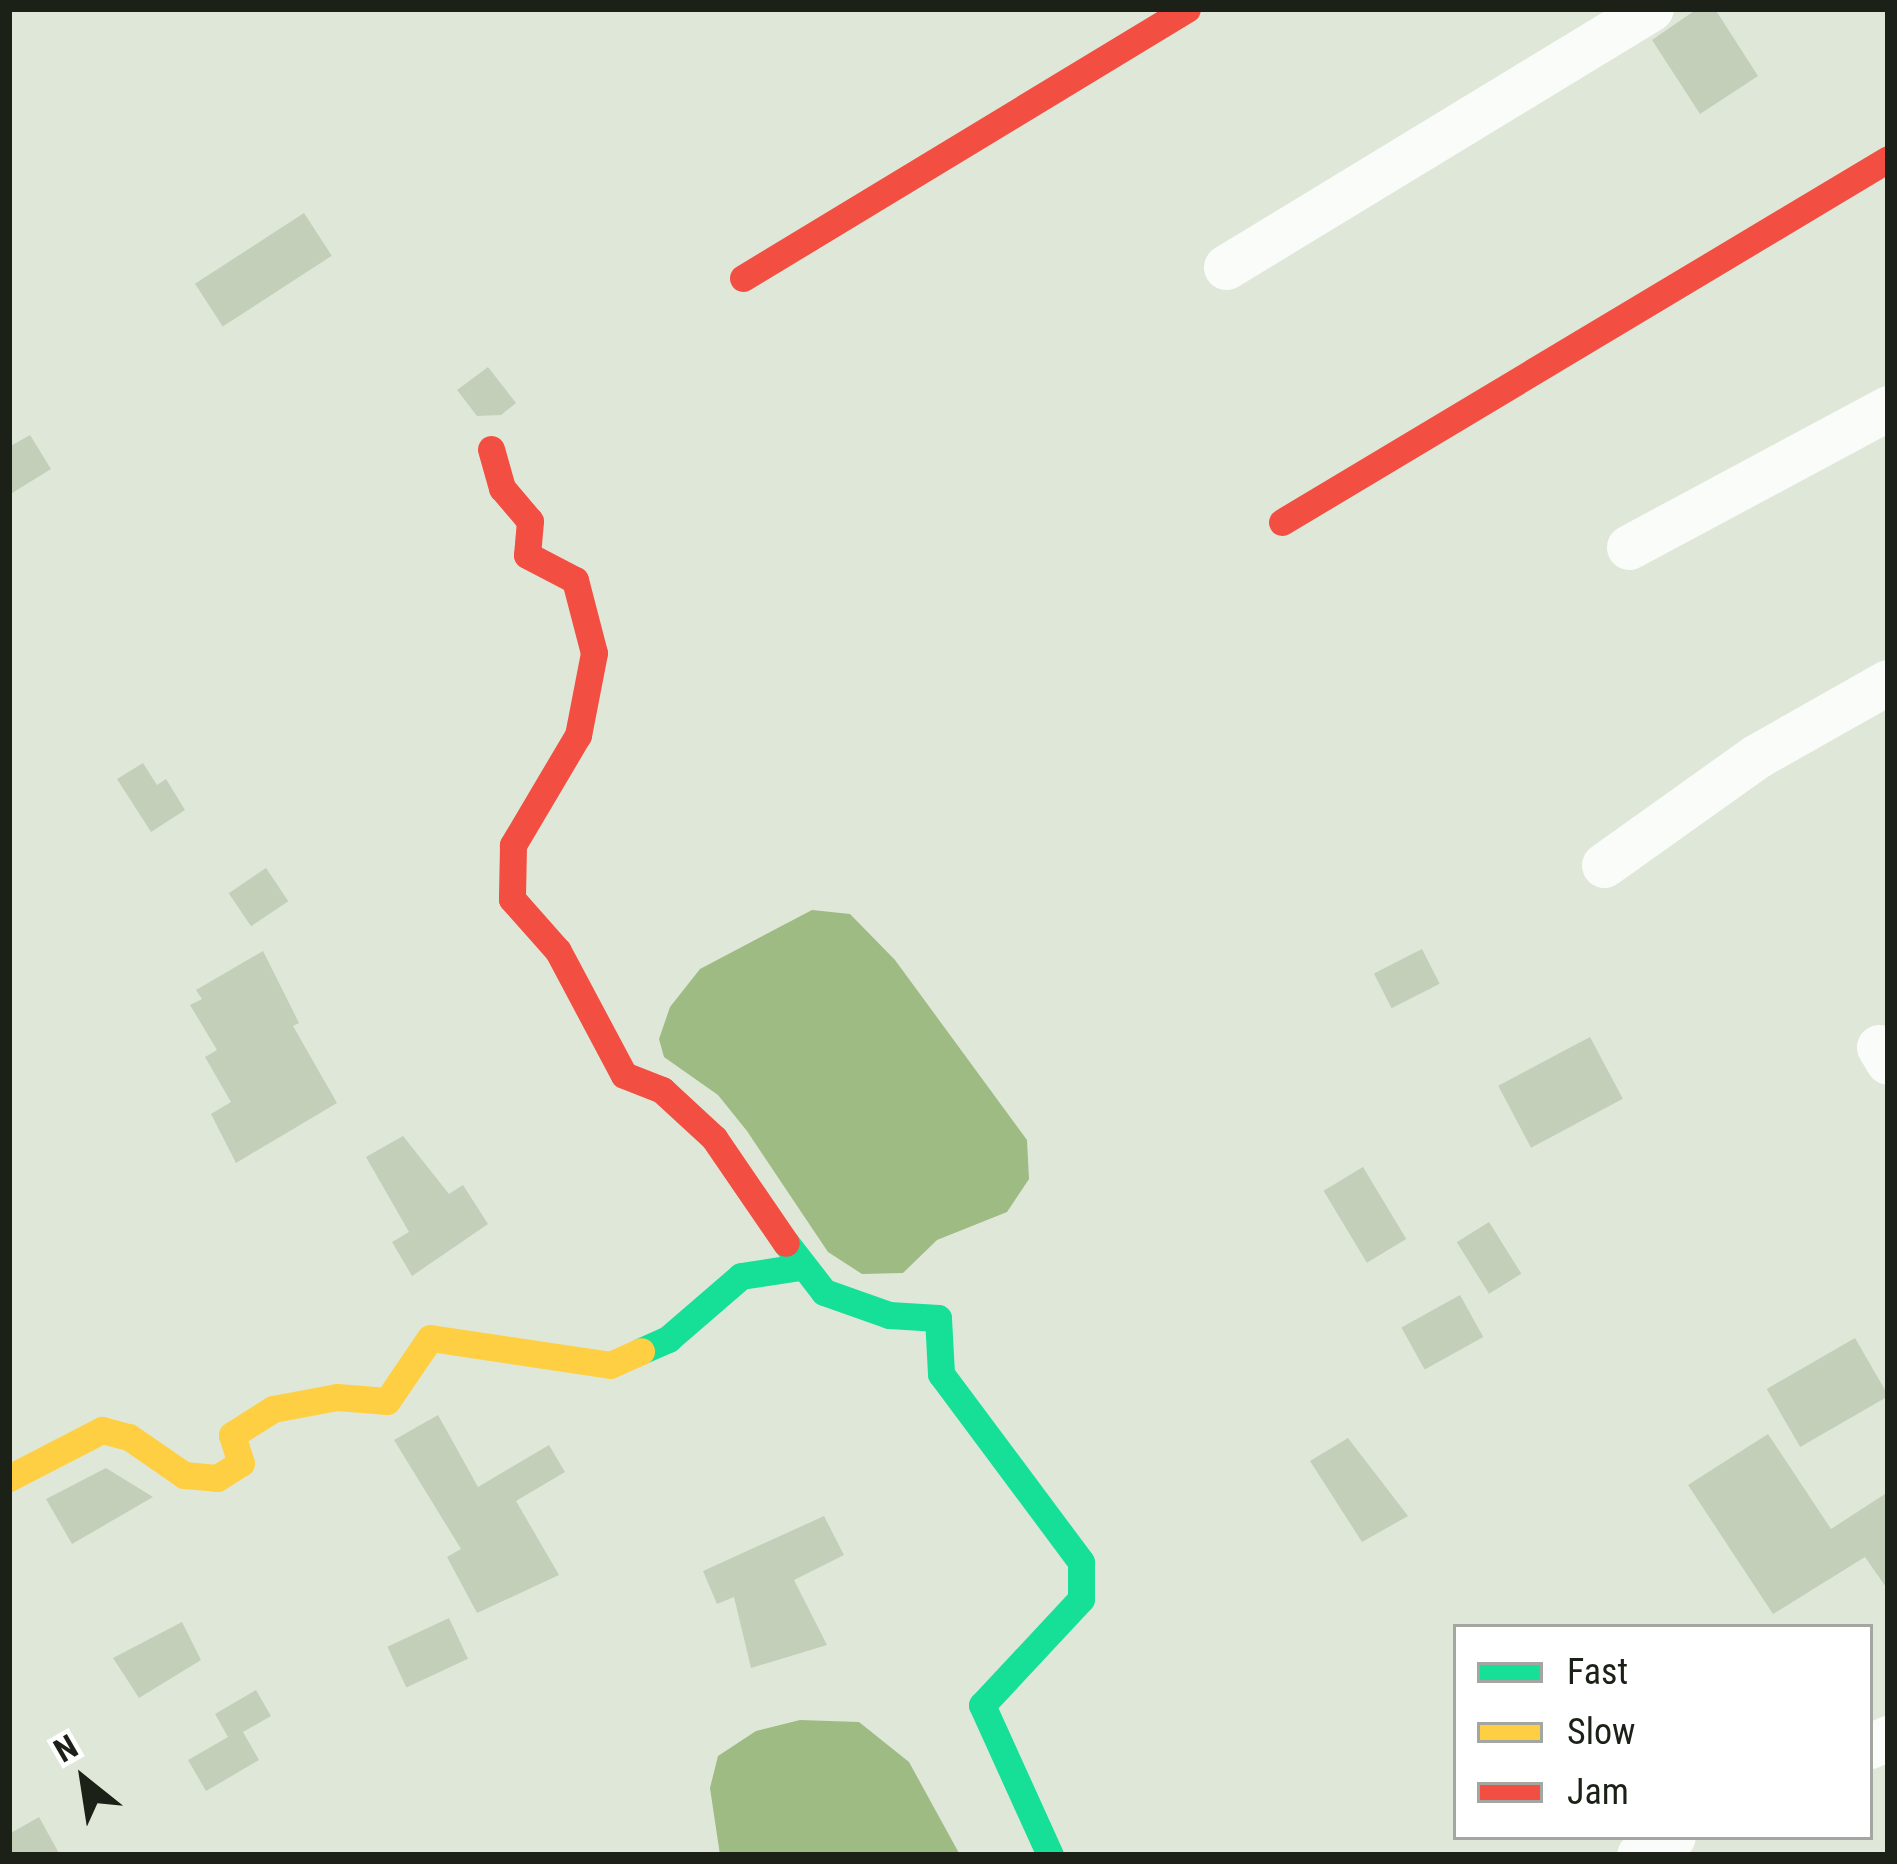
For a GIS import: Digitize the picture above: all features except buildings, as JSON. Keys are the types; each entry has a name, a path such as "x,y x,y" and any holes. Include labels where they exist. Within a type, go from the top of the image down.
{"street":[{"path":"743,278 1187,9"},
{"path":"1226,267 1651,9"},
{"path":"1282,523 1888,159"},
{"path":"1629,547 1888,408"},
{"path":"491,449 502,488 530,520 527,555 575,580 594,652 578,735 512,845 512,899 558,951 624,1075 662,1090 714,1138 800,1267 824,1292 889,1315 938,1318 941,1374 1081,1562 1081,1599 1042,1649 982,1705 1050,1855"},
{"path":"1604,865 1757,756 1888,682"},
{"path":"9,1478 102,1430 129,1438 184,1475 217,1478 241,1463 232,1435 274,1408 337,1397 387,1401 430,1338 610,1365 668,1339 741,1276 800,1267"},
{"path":"1639,1855 1667,1840"}],"shaded area":[{"path":"812,910 850,914 895,960 1027,1140 1029,1179 1007,1212 937,1240 903,1273 862,1274 828,1252 747,1131 718,1095 664,1057 659,1039 670,1007 700,969"},
{"path":"800,1720 859,1722 909,1762 960,1855 720,1855 710,1788 718,1756 756,1731"}],"traffic: fast":[{"path":"786,1243 824,1292 889,1315 938,1318 941,1374 1081,1562 1081,1599 982,1705 1050,1855"},
{"path":"641,1351 668,1339 741,1276 800,1267"}],"traffic: slow":[{"path":"9,1478 102,1430 129,1437 184,1475 217,1478 241,1463 232,1435 273,1409 337,1397 387,1401 430,1338 610,1365 641,1351"}],"traffic: jam":[{"path":"743,278 1187,9"},
{"path":"1282,522 1888,159"},
{"path":"491,449 502,488 530,521 527,555 575,580 594,653 578,735 513,845 512,899 558,951 624,1075 662,1090 714,1138 786,1243"}]}
